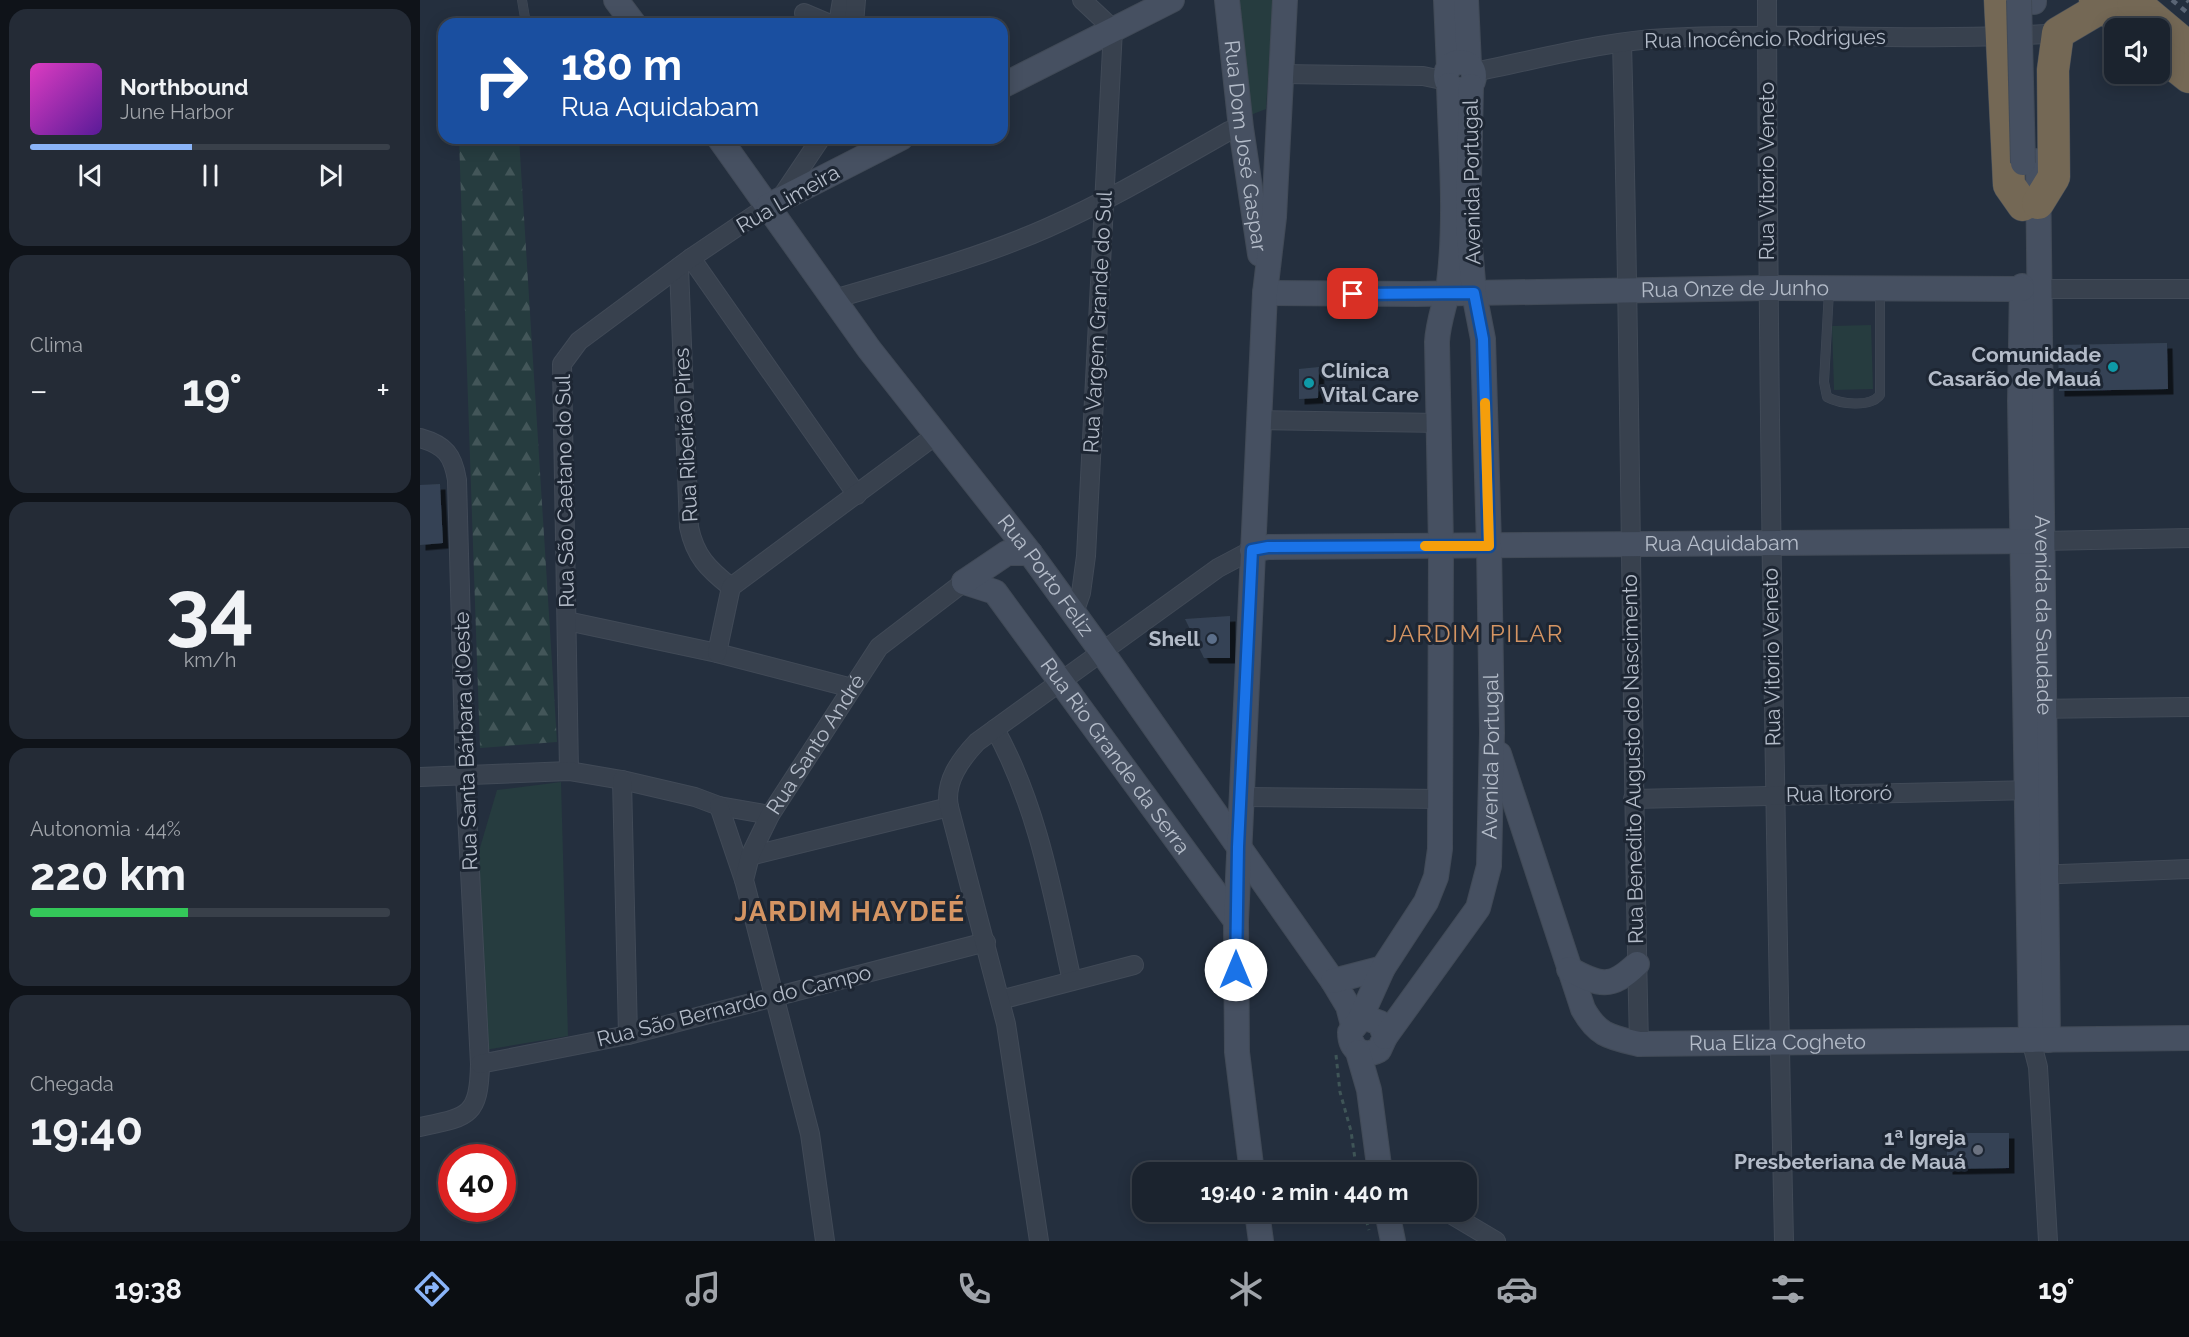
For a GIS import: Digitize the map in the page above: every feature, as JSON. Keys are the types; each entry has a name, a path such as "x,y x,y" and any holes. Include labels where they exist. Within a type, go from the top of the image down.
{"highway":[{"path":"2000,0 2008,185 2030,204 2054,177 2054,70 2058,33 2110,2"},
{"path":"2110,2 2122,18"},
{"path":"2110,2 2189,48"},
{"path":"2170,62 2189,77"}],"street":[{"path":"616,0 630,18"},
{"path":"839,18 842,0"},
{"path":"854,18 856,0"},
{"path":"1082,0 1113,29"},
{"path":"1008,83 1172,0"},
{"name":"Rua Dom José Gaspar","path":"1227,0 1241,128 1264,293"},
{"path":"1251,1162 1237,1052 1238,847 1264,293 1274,217 1285,0"},
{"name":"Avenida Portugal","path":"1379,1162 1365,1048 1478,908 1489,866 1492,733 1483,339 1474,293 1458,75 1446,0"},
{"name":"Avenida Portugal","path":"1356,1023 1383,968 1426,902 1436,877 1442,799 1438,327 1446,294 1451,237 1458,75 1466,0"},
{"name":"Rua Vitorio Veneto","path":"1767,0 1767,288 1774,795 1784,1241"},
{"name":"Avenida da Saudade","path":"2030,1 2030,289 2038,1067 2048,1241"},
{"name":"Rua Vargem Grande do Sul","path":"1074,613 1081,593 1086,556 1113,29"},
{"name":"Rua Inocêncio Rodrigues","path":"1282,74 1458,75 1622,43 1665,38 1767,35 2001,37 2058,33"},
{"name":"Rua Benedito Augusto do Nascimento","path":"1622,43 1629,289 1633,799 1639,1044"},
{"path":"834,299 998,248 1104,202 1229,131 1262,126 1280,119"},
{"name":"Rua Porto Feliz","path":"724,144 774,203 834,299 869,349 1006,522 1012,555 1074,613 1102,652 1333,981 1356,1023 1350,1040 1365,1048"},
{"path":"774,203 817,144"},
{"name":"Rua Limeira","path":"685,263 774,203 889,144"},
{"path":"685,263 857,495"},
{"name":"Rua Ribeirão Pires","path":"685,263 689,527 693,545 700,560 731,587"},
{"name":"Rua São Caetano do Sul","path":"569,771 562,364 579,341 685,263"},
{"name":"Rua Onze de Junho","path":"1264,293 1446,294 1767,288 2189,289"},
{"path":"1258,420 1439,423"},
{"path":"717,653 731,587 936,435"},
{"name":"Rua Santa Bárbara d'Oeste","path":"420,438 440,446 450,454 458,480 465,775 480,1064 477,1097 467,1114 456,1119 420,1127"},
{"name":"Rua Aquidabam","path":"1252,550 1268,547 2189,538"},
{"path":"1039,1241 1016,1078 986,942 949,807 949,786 955,771 977,742 1225,564 1252,550"},
{"path":"964,582 995,592 1012,555"},
{"name":"Rua Santo André","path":"825,1241 810,1134 744,880 750,856 770,815 879,647 890,636 964,582 1012,555"},
{"name":"Rua Rio Grande da Serra","path":"995,592 1236,921"},
{"path":"567,621 717,653 852,688"},
{"path":"2034,709 2189,707"},
{"path":"995,729 1017,772 1043,850 1072,981"},
{"name":"Rua Eliza Cogheto","path":"1492,733 1517,815 1583,1009 1592,1026 1607,1036 1639,1044 2189,1038"},
{"path":"420,777 569,771 622,780 695,797 719,806 770,815"},
{"path":"622,780 628,1035"},
{"name":"Rua Itororó","path":"1633,799 2035,790"},
{"path":"1241,797 1442,799"},
{"path":"719,806 744,880"},
{"path":"1490,806 1517,815"},
{"path":"750,856 949,807"},
{"path":"2036,875 2189,869"},
{"name":"Rua São Bernardo do Campo","path":"480,1064 628,1035 986,942"},
{"path":"1569,969 1590,980 1602,983 1622,978 1637,964"},
{"path":"1000,1000 1134,965"},
{"path":"1333,981 1383,968"},
{"path":"1258,1222 1261,1241"},
{"path":"1390,1222 1393,1241"},
{"path":"1463,1222 1496,1241"}],"lane":[{"path":"522,0 525,18"},
{"path":"1829,288 1824,382 1827,397 1838,403 1872,402 1880,395 1880,288"}],"path":[{"path":"1355,1162 1351,1131 1340,1092 1365,1048"},
{"path":"1367,1222 1369,1231"}],"green space":[{"path":"1235,0 1273,0 1266,109 1248,116"},
{"path":"459,144 519,144 557,742 480,748"},
{"path":"1871,325 1873,389 1834,390 1832,326"},
{"path":"561,782 568,1036 485,1050 479,851 497,790"}],"building":[{"name":"Comunidade Casarão de Mauá","path":"2167,343 2168,389 2059,391 2058,345"},
{"name":"Clínica Vital Care","path":"1319,367 1318,398 1299,399 1299,369"},
{"path":"440,484 443,543 420,545 420,485"},
{"name":"Shell","path":"1230,616 1230,658 1204,658 1185,619"},
{"name":"1ª Igreja Presbeteriana de Mauá","path":"1947,1133 2009,1133 2009,1168 1947,1169"}],"railway":[{"path":"2172,0 2189,14"}],"slow traffic":[{"path":"1425,546 1489,546 1485,403"}],"place":[{"name":"Comunidade Casarão de Mauá","path":"2113,367"},
{"name":"Clínica Vital Care","path":"1309,383"},
{"name":"Shell","path":"1212,639"},
{"name":"1ª Igreja Presbeteriana de Mauá","path":"1978,1150"}],"district":[{"name":"JARDIM PILAR","path":"1475,634"},
{"name":"JARDIM HAYDEÉ","path":"850,912"}],"route":[{"path":"1236,970 1238,847 1252,550 1268,547 1489,546 1483,339 1478,303 1474,293 1353,294"}]}
